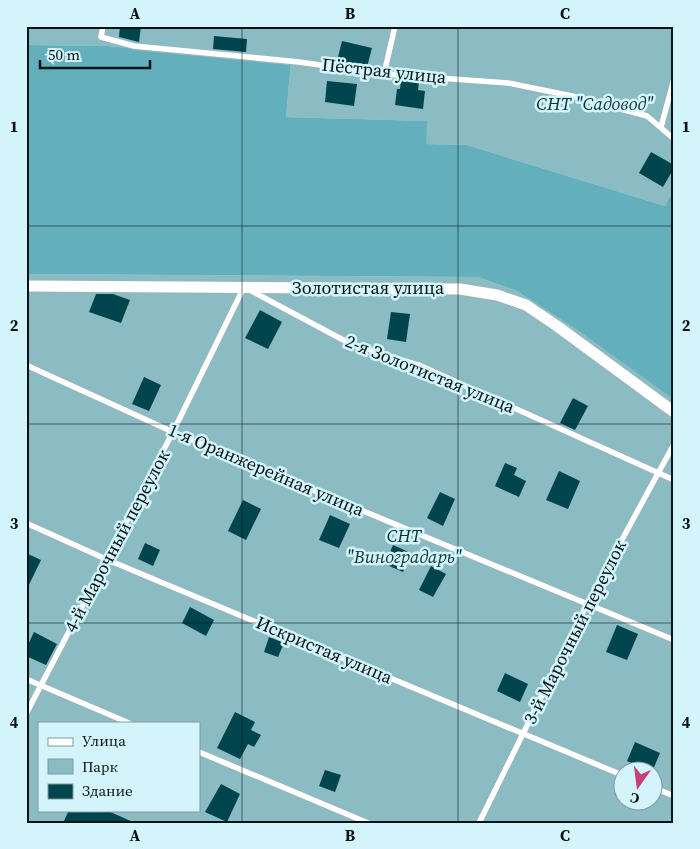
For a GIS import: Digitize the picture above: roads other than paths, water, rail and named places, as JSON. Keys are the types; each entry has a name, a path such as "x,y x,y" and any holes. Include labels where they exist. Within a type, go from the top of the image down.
{"street":[{"name":"Золотистая улица","path":"26,286 460,289 497,295 526,305 674,412"}],"lane":[{"name":"Пёстрая улица","path":"103,26 101,37 134,46 299,62 384,74 508,83 572,96 647,116 674,139"},
{"path":"384,74 395,26"},
{"path":"661,127 674,79"},
{"name":"4-й Марочный переулок","path":"26,714 108,560 244,287"},
{"name":"2-я Золотистая улица","path":"244,287 347,342 421,366 674,480"},
{"name":"1-я Оранжерейная улица","path":"26,365 173,432 674,640"},
{"name":"3-й Марочный переулок","path":"479,823 587,604 657,472 674,444"},
{"name":"Искристая улица","path":"26,523 108,560 612,771"},
{"path":"26,679 127,722"},
{"path":"200,752 368,823"},
{"path":"662,791 674,796"}],"park label":[{"name":"СНТ \"Садовод\"","path":"595,104"},
{"name":"СНТ \"Виноградарь\"","path":"404,546"}]}
